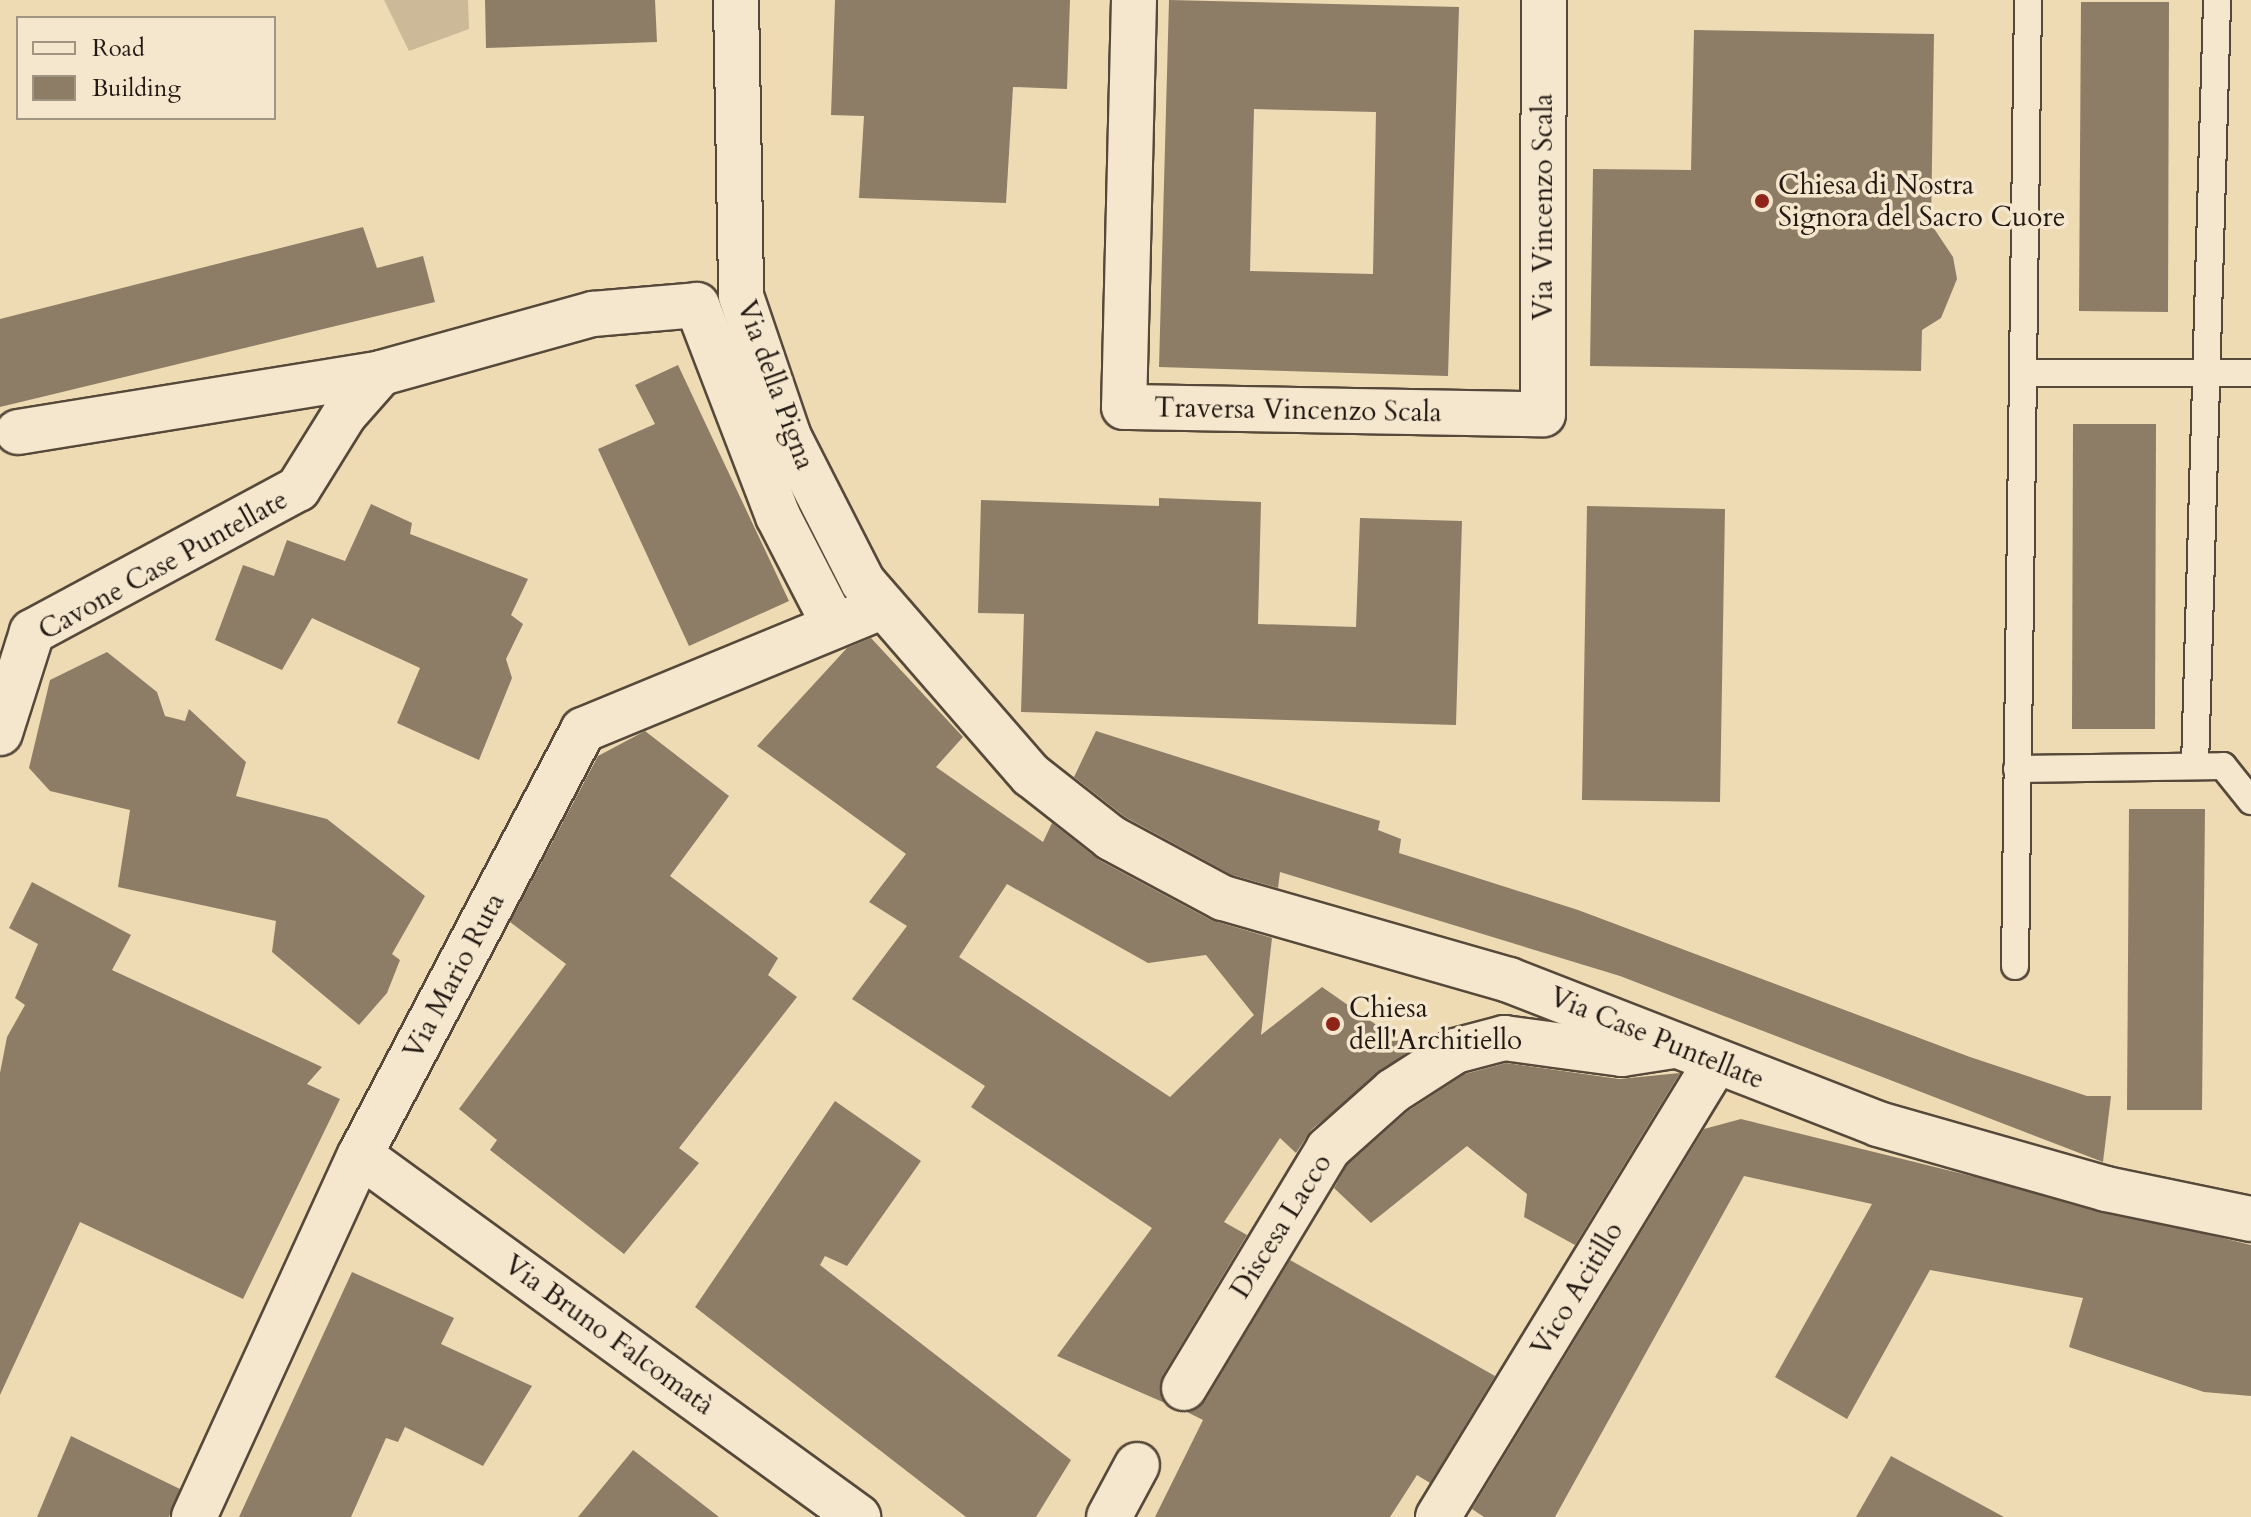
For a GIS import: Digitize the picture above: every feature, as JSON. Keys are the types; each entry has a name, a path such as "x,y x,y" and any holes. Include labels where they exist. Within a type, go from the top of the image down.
{"street":[{"name":"Via della Pigna","path":"736,0 741,296 789,437 881,607"},
{"name":"Traversa Vincenzo Scala","path":"1134,0 1124,407 1543,414"},
{"name":"Via Vincenzo Scala","path":"1543,414 1544,0"},
{"path":"18,432 381,373 593,314 697,305 778,516 833,623"},
{"name":"Cavone Case Puntellate","path":"0,733 32,632 298,489 344,415 381,373"},
{"name":"Via Mario Ruta","path":"194,1517 360,1155 583,730 833,623 881,607"},
{"name":"Via Case Puntellate","path":"881,607 1031,775 1111,838 1223,898 1509,980 1878,1124 2106,1189 2251,1219"},
{"name":"Discesa Lacco","path":"1184,1388 1328,1149 1393,1091 1455,1051 1504,1038 1622,1054 1677,1045"},
{"name":"Vico Acitillo","path":"1438,1517 1716,1062"},
{"name":"Via Bruno Falcomatà","path":"360,1155 858,1517"},
{"path":"1109,1517 1137,1465"}],"lane":[{"path":"2015,966 2028,0"},
{"path":"2195,766 2210,373 2217,0"},
{"path":"2023,373 2251,373"},
{"path":"2017,769 2223,766 2251,801"}],"shaded area":[{"path":"384,0 468,0 469,29 409,51"}],"building":[{"path":"485,0 655,0 657,42 486,48"},
{"path":"835,0 1070,0 1067,89 1013,87 1006,203 859,198 864,116 831,115"},
{"path":"1169,0 1459,7 1448,376 1159,367","holes":["1254,109 1376,112 1373,274 1250,271"]},
{"path":"2081,2 2169,2 2168,312 2079,311"},
{"name":"Chiesa di Nostra Signora del Sacro Cuore","path":"1694,30 1934,34 1931,224 1953,257 1957,279 1941,318 1922,330 1921,371 1590,366 1593,169 1691,170"},
{"path":"363,227 377,268 423,256 435,302 0,407 0,319"},
{"path":"678,365 789,601 689,646 598,449 655,424 635,385"},
{"path":"2073,424 2156,424 2155,729 2072,729"},
{"path":"1159,498 1261,502 1258,624 1356,627 1360,518 1462,521 1456,725 1021,712 1024,614 978,613 981,500 1159,506"},
{"path":"371,504 412,523 410,534 528,579 511,615 523,624 506,659 512,678 479,760 397,723 420,668 312,618 282,670 215,640 243,565 274,576 287,540 345,561"},
{"path":"1587,506 1725,509 1720,802 1582,800"},
{"path":"871,638 963,737 936,767 1043,842 1052,823 1099,860 1211,920 1272,938 1261,1035 1322,987 1411,1049 1311,1130 1296,1153 1280,1138 1224,1222 1247,1235 1163,1375 1165,1403 1057,1356 1152,1228 971,1107 985,1086 852,999 907,926 869,902 906,854 757,746 847,648","holes":["1007,884 1148,963 1206,955 1254,1015 1170,1097 959,957"]},
{"path":"107,652 157,692 165,716 185,721 189,709 246,762 236,796 327,819 425,896 392,954 400,960 387,993 359,1025 272,952 276,921 118,887 130,810 50,791 29,768 50,680"},
{"path":"645,731 729,796 670,876 778,958 768,975 797,997 679,1148 699,1163 624,1254 490,1150 497,1140 459,1109 566,964 510,922 598,756"},
{"path":"1096,731 1380,821 1378,830 1401,839 1399,853 1578,910 1970,1057 2087,1096 2111,1096 2103,1162 1620,976 1280,872 1278,888 1232,875 1125,817 1074,777"},
{"path":"2129,809 2205,809 2202,1110 2127,1110"},
{"path":"32,882 131,935 112,970 322,1067 307,1084 340,1099 243,1299 80,1222 0,1395 0,1073 7,1037 25,1005 15,998 38,944 9,928"},
{"path":"1506,1063 1619,1079 1680,1073 1575,1245 1524,1217 1527,1194 1467,1146 1371,1223 1334,1188 1347,1165 1408,1111 1465,1074"},
{"path":"835,1101 921,1161 847,1266 825,1256 820,1265 1071,1460 1036,1517 966,1517 695,1307"},
{"path":"1741,1119 2251,1245 2251,1396 2204,1392 2069,1347 2083,1298 1930,1270 1847,1419 1775,1377 1872,1204 1744,1176 1555,1517 1484,1517 1472,1509 1704,1129"},
{"path":"1290,1260 1495,1376 1430,1483 1417,1475 1390,1517 1155,1517 1203,1420 1187,1412 1205,1401"},
{"path":"352,1272 454,1318 441,1344 532,1386 483,1466 405,1427 398,1442 386,1438 351,1517 239,1517"},
{"path":"71,1436 180,1489 169,1517 37,1517"},
{"path":"633,1450 719,1517 578,1517"},
{"path":"1891,1456 2004,1517 1856,1517"}],"place":[{"name":"Chiesa di Nostra Signora del Sacro Cuore","path":"1762,201"},
{"name":"Chiesa dell'Architiello","path":"1333,1024"}]}
